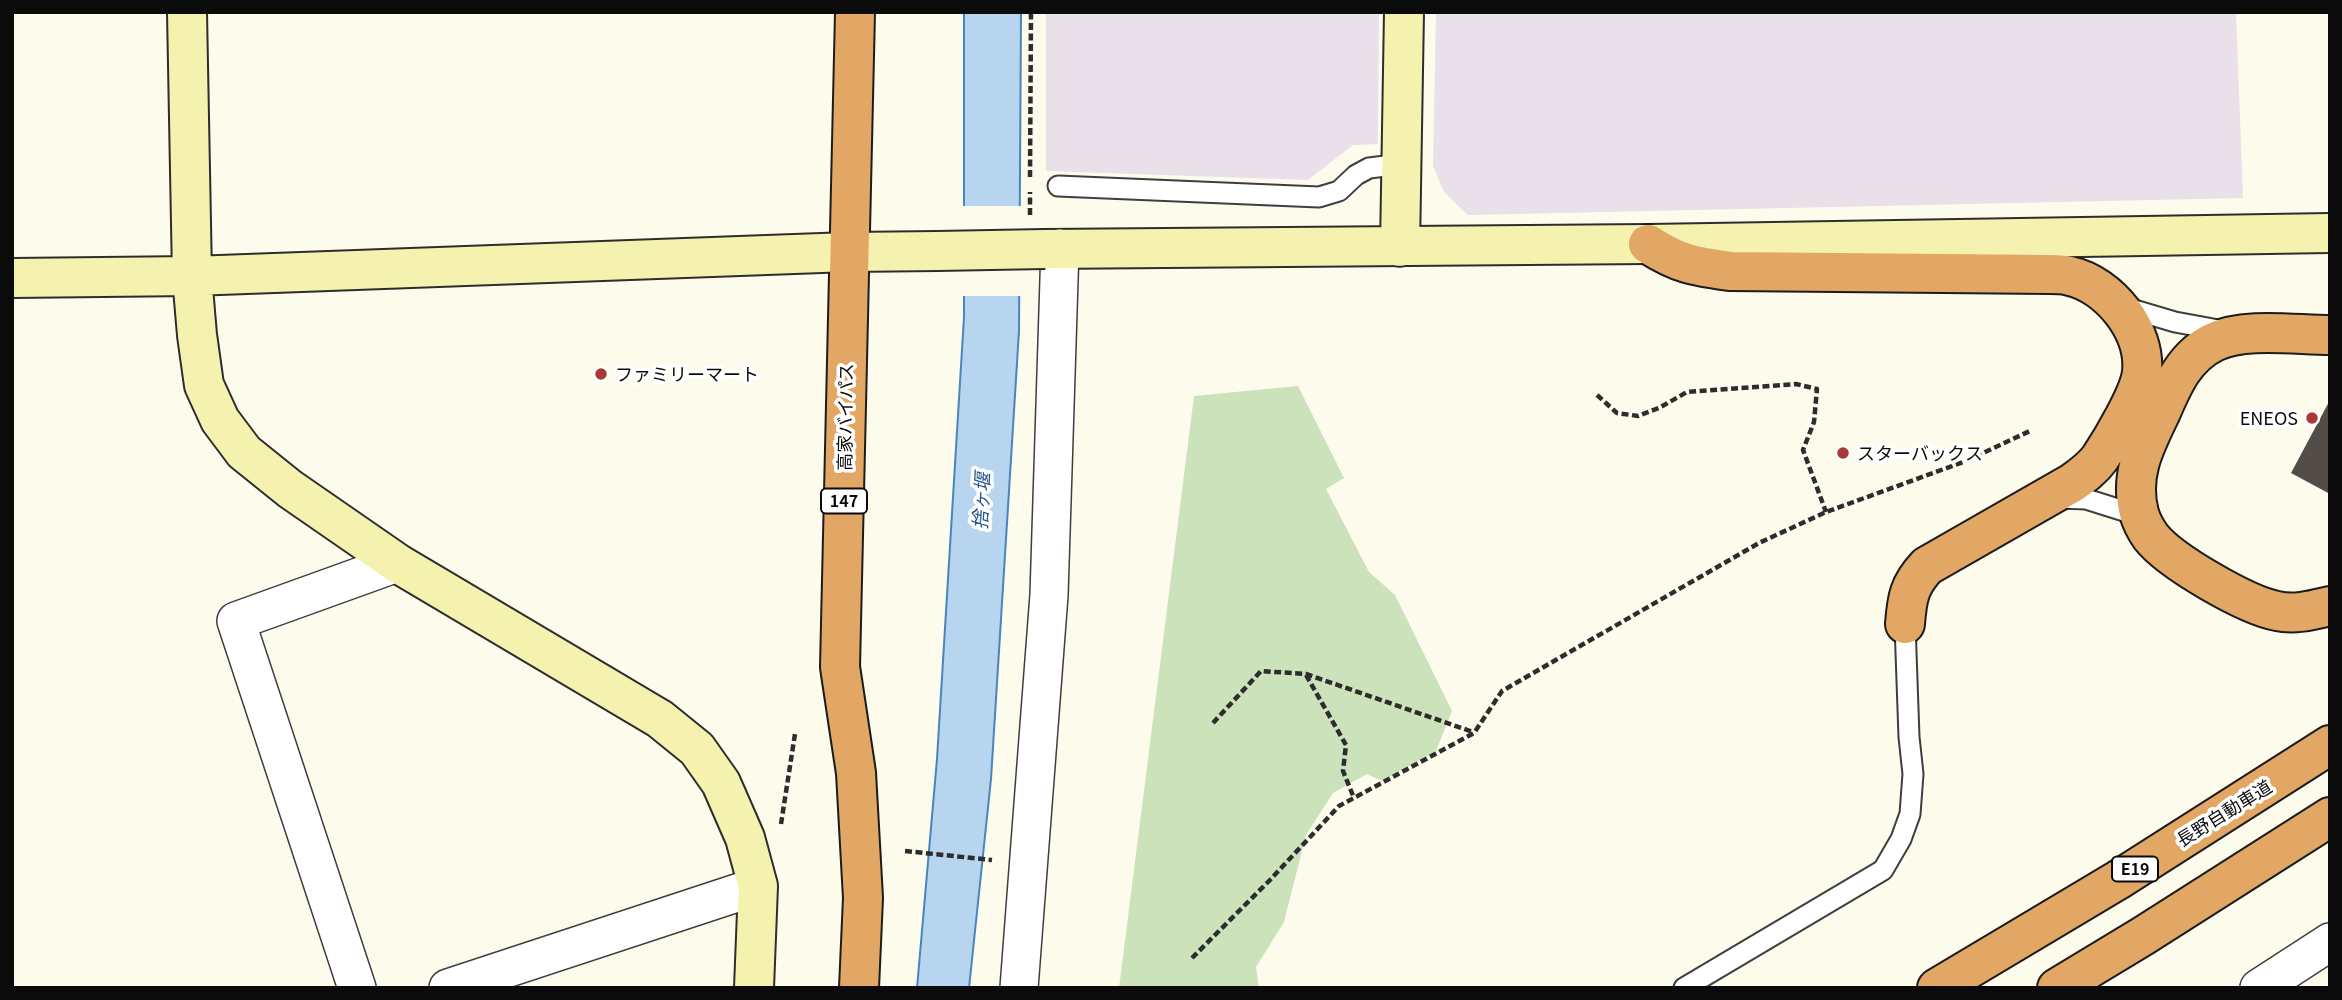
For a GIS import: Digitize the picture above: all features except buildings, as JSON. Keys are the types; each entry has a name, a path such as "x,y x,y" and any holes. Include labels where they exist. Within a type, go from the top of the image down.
{"highway":[{"name":"高家バイパス","path":"855,12 840,667 856,773 863,898 859,988"},
{"path":"1648,244 1672,259 1730,271 2072,276 2098,288 2116,304 2132,324 2140,348 2142,371 2138,390 2100,458 2072,483 1927,566 1914,580 1907,601 1905,624"},
{"path":"2330,335 2239,334 2214,341 2193,356 2176,378 2142,452 2136,473 2140,516 2150,536 2169,554 2255,606 2281,612 2304,612 2330,606"},
{"name":"長野自動車道","path":"1937,988 2118,880 2330,745"},
{"path":"2057,988 2330,817"}],"street":[{"path":"187,12 192,276 204,385 220,420 244,452 290,489 397,563 660,719 697,749 721,783 745,838 758,886 754,988"},
{"path":"1400,247 1404,12"},
{"path":"12,278 192,276 849,252 1053,248 1400,247 2330,233"},
{"path":"1019,988 1049,595 1053,248"},
{"path":"358,988 236,621 397,563"},
{"path":"448,988 758,886"},
{"path":"2259,988 2330,942"}],"lane":[{"path":"1058,186 1319,197 1339,191 1356,174 1369,168 1402,164"},
{"path":"2116,304 2175,322 2239,334"},
{"path":"2043,499 2086,499 2140,516"},
{"path":"1684,988 1883,870 1902,839 1910,814 1913,774 1905,624"}],"path":[{"path":"1597,395 1617,413 1638,416 1687,392 1796,384 1817,388 1814,422 1803,450 1826,512"},
{"path":"1192,958 1339,806 1474,733 1502,691 1759,543 1826,512 1966,461 2032,430"},
{"path":"1213,723 1261,671 1306,674 1474,733"},
{"path":"1306,674 1346,745 1343,771 1354,798"},
{"path":"781,824 795,734"},
{"path":"905,851 992,860"}],"shaded area":[{"path":"1046,12 1379,12 1378,144 1353,145 1308,180 1046,171"},
{"path":"1436,12 2236,12 2243,198 1468,215 1444,192 1433,166"}],"green space":[{"path":"1298,386 1344,478 1326,489 1369,572 1395,595 1452,711 1436,751 1382,781 1367,774 1333,793 1306,835 1284,922 1256,967 1259,988 1119,988 1194,396"}],"water":[{"name":"捨ヶ堰","path":"964,12 1021,12 1019,331 991,779 969,988 917,988 937,759 964,317"}],"pier":[{"path":"961,206 1024,206 1023,296 961,296"}],"place":[{"name":"ファミリーマート","path":"601,374"},
{"name":"ENEOS","path":"2312,418"},
{"name":"スターバックス","path":"1843,453"}]}
